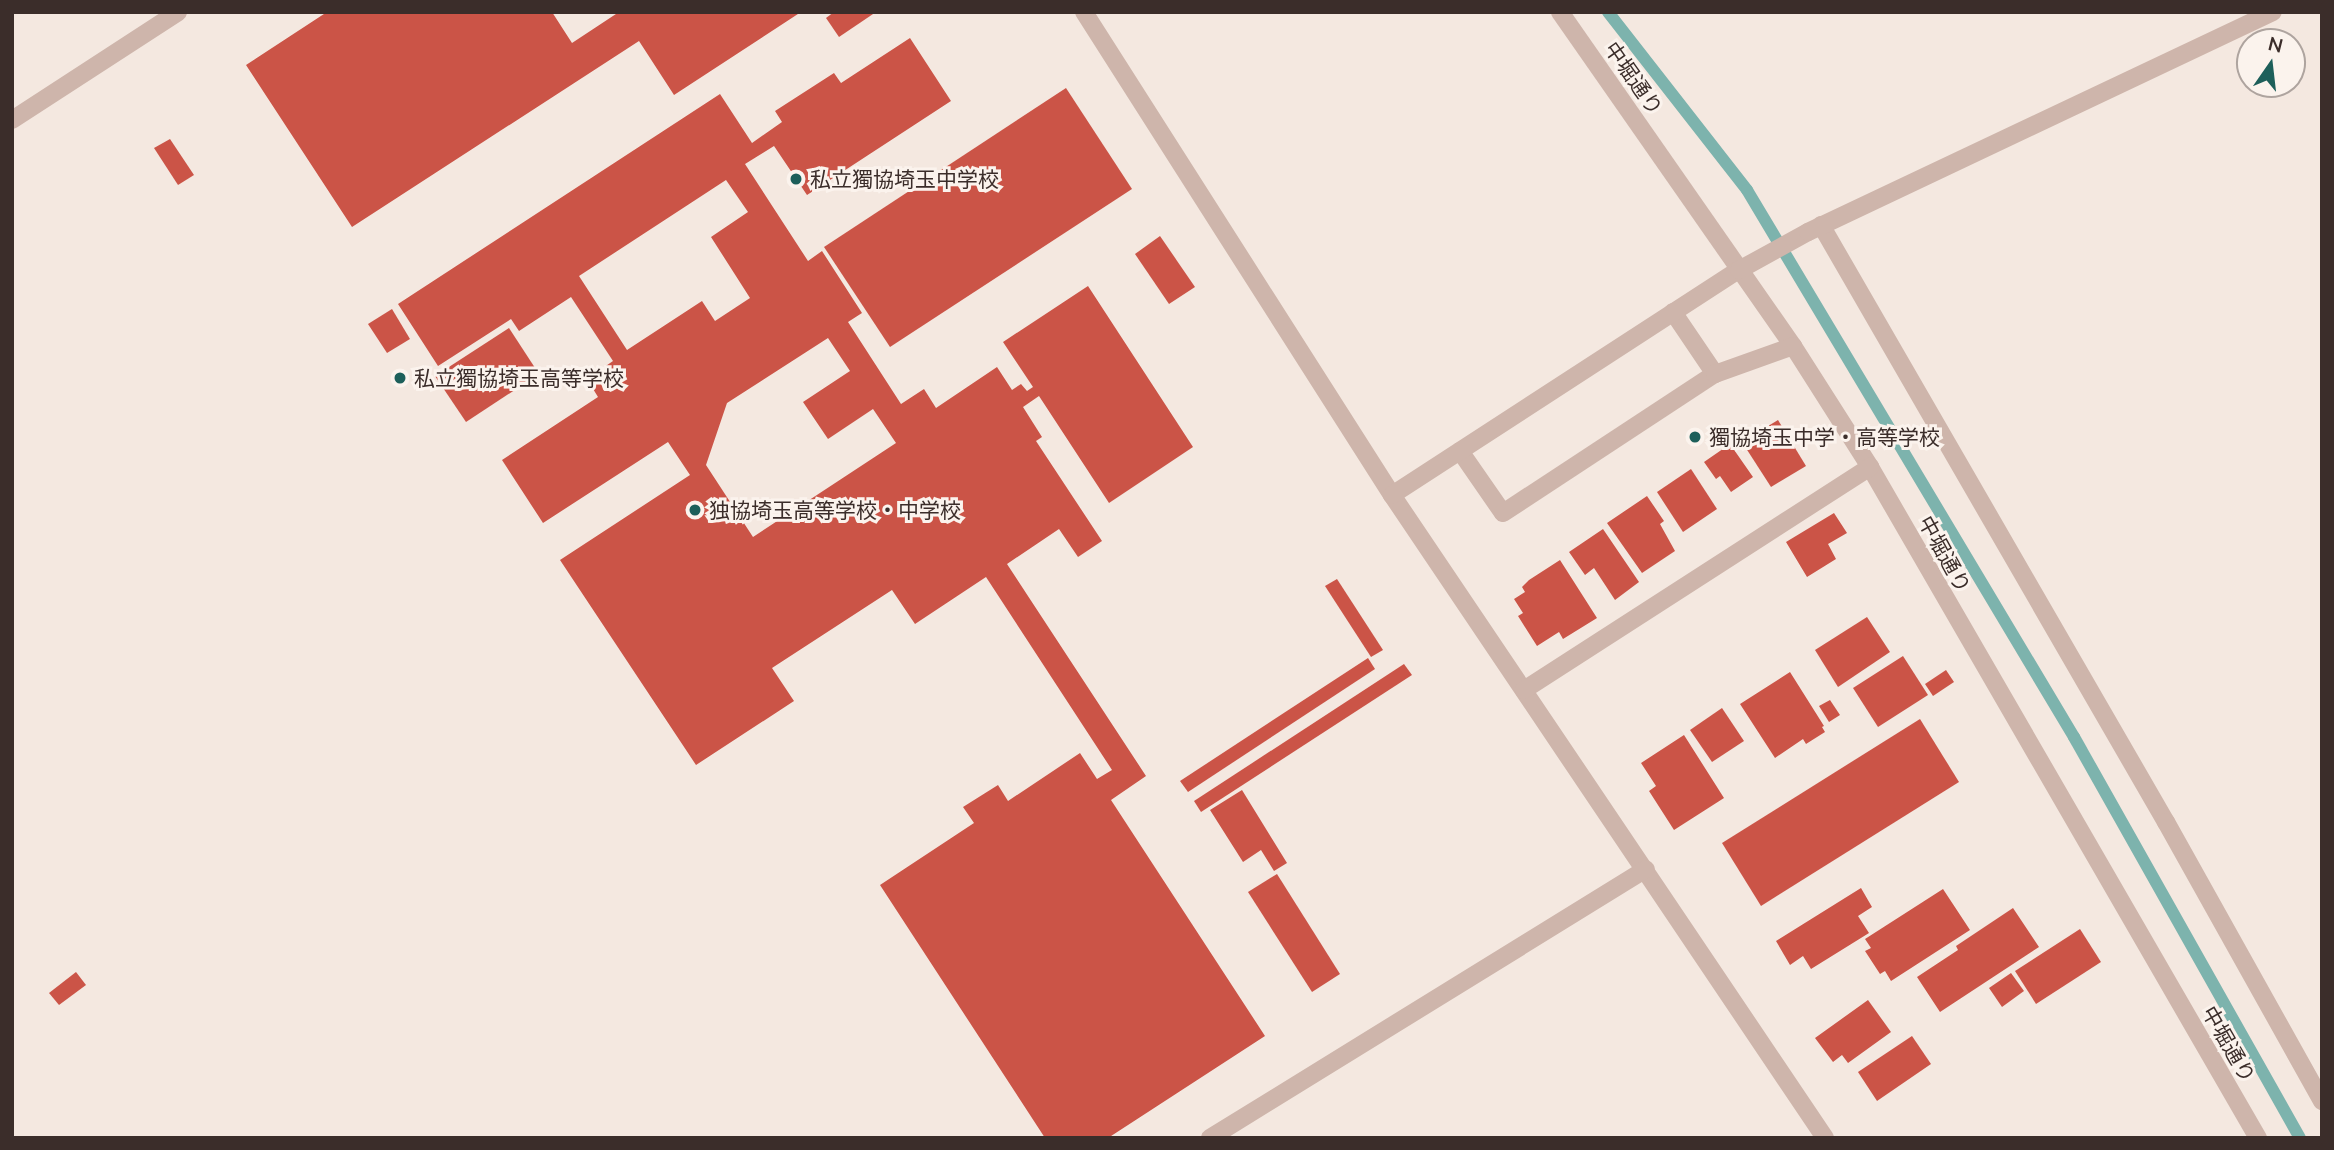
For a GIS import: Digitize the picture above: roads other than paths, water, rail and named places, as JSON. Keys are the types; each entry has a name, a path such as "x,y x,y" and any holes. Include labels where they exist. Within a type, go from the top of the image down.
{"street":[{"path":"12,120 178,12"},
{"path":"1084,12 1392,495 1825,1138"},
{"name":"中堀通り","path":"1560,12 1793,346 1870,467 2258,1138"},
{"path":"1392,495 1739,270 1814,228 2273,12"},
{"path":"1814,228 2166,822 2322,1101"},
{"path":"1673,312 1715,374"},
{"path":"1460,451 1503,513 1715,374 1793,346"},
{"path":"1524,690 1870,467"},
{"path":"1210,1138 1646,869"}],"waterway":[{"path":"1608,12 1747,190 2074,737 2300,1138"}],"place":[{"name":"私立獨協埼玉中学校","path":"796,179"},
{"name":"私立獨協埼玉高等学校","path":"400,378"},
{"name":"獨協埼玉中学・高等学校","path":"1695,437"},
{"name":"独協埼玉高等学校・中学校","path":"695,510"}]}
